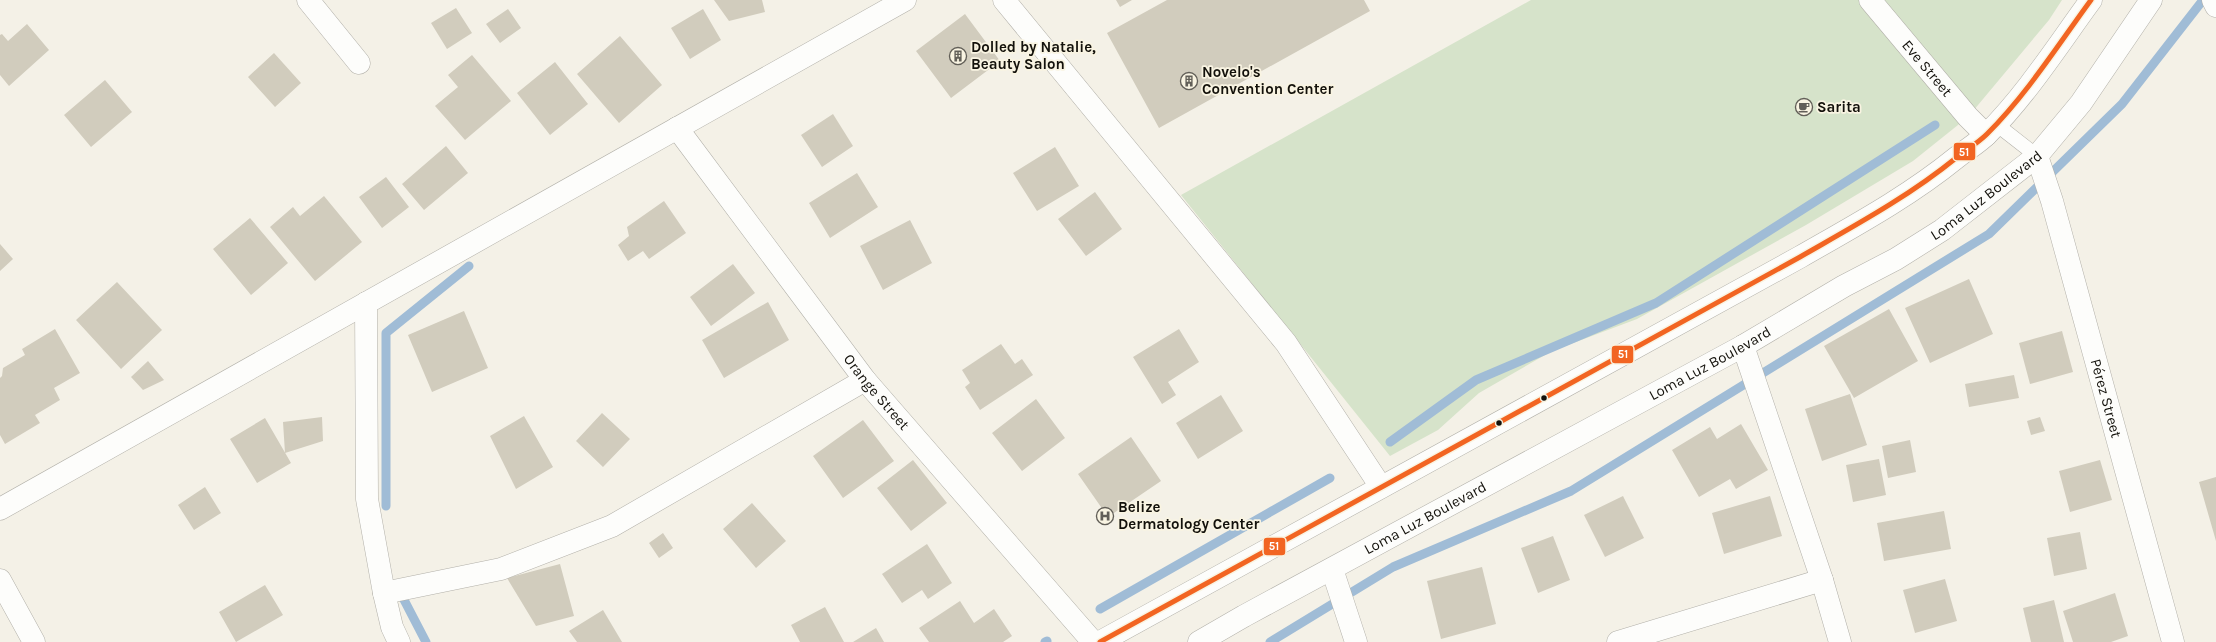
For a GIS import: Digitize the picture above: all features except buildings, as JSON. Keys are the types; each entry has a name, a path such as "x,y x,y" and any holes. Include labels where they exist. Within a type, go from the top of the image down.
{"main road":[{"path":"308,0 359,63"},
{"path":"0,509 905,0"},
{"path":"1004,0 1286,343 1381,487"},
{"name":"Eve Street","path":"1870,0 1968,117 1991,130"},
{"path":"1100,642 1873,215 1931,178 1991,130 2036,76 2091,0"},
{"name":"Loma Luz Boulevard","path":"1199,642 1244,616 1743,346 1844,286 1896,259 1942,230 2037,156 2081,103 2151,0"},
{"path":"2213,0 2216,6"},
{"name":"Orange Street","path":"677,128 865,380 1093,642"},
{"name":"Pérez Street","path":"2037,156 2052,201 2173,642"},
{"path":"366,303 367,499 384,593 392,627 399,642"},
{"path":"1743,346 1822,580 1840,642"},
{"path":"384,593 501,569 612,526 865,380"},
{"path":"1332,569 1356,642"},
{"path":"0,580 34,642"},
{"path":"1618,642 1822,580"}],"lane":[{"path":"1991,130 2037,156"}],"green space":[{"path":"1531,0 2062,0 2049,20 1968,117 1913,161 1806,225 1637,319 1552,351 1479,393 1438,430 1390,456 1181,195"}],"waterway":[{"path":"1270,642 1393,567 1571,491 1989,234 2122,104 2203,0"},
{"path":"1390,442 1476,380 1656,303 1935,125"},
{"path":"386,506 386,333 469,266"},
{"path":"1100,609 1330,478"},
{"path":"401,594 426,642"}],"transit line":[{"name":"51","path":"1100,642 1800,257 1919,186 1976,143 2002,119 2029,86 2091,0"}],"place":[{"name":"Dolled by Natalie, Beauty Salon","path":"958,56"},
{"name":"Novelo's Convention Center","path":"1189,81"},
{"name":"Sarita","path":"1804,107"},
{"name":"Belize Dermatology Center","path":"1105,516"}]}
